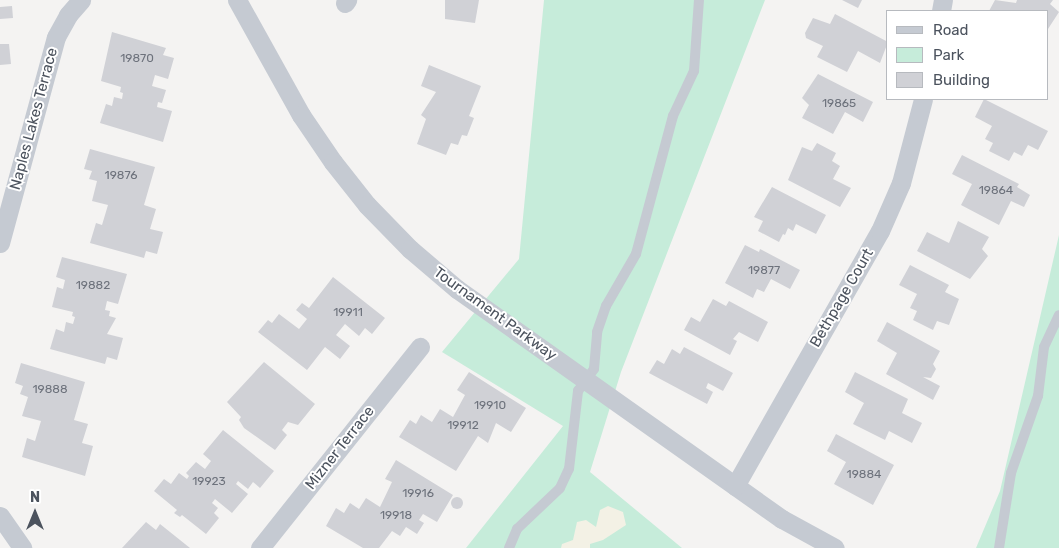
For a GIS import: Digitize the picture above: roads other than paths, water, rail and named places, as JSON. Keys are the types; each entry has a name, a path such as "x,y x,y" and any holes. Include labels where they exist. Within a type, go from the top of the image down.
{"street":[{"name":"Naples Lakes Terrace","path":"0,244 56,37 81,0"},
{"name":"Tournament Parkway","path":"237,0 301,115 367,205 410,249 457,289 735,486 782,519 835,548"},
{"name":"Bethpage Court","path":"735,486 880,231 901,183 923,100"},
{"name":"Mizner Terrace","path":"260,548 420,347"},
{"path":"0,516 22,548"}],"lane":[{"path":"509,548 517,530 548,502 565,479 572,457 576,400 594,369 602,319 616,286 636,254 673,116 694,71 699,0"},
{"path":"999,548 1013,465 1038,396 1044,348 1059,315"}]}
